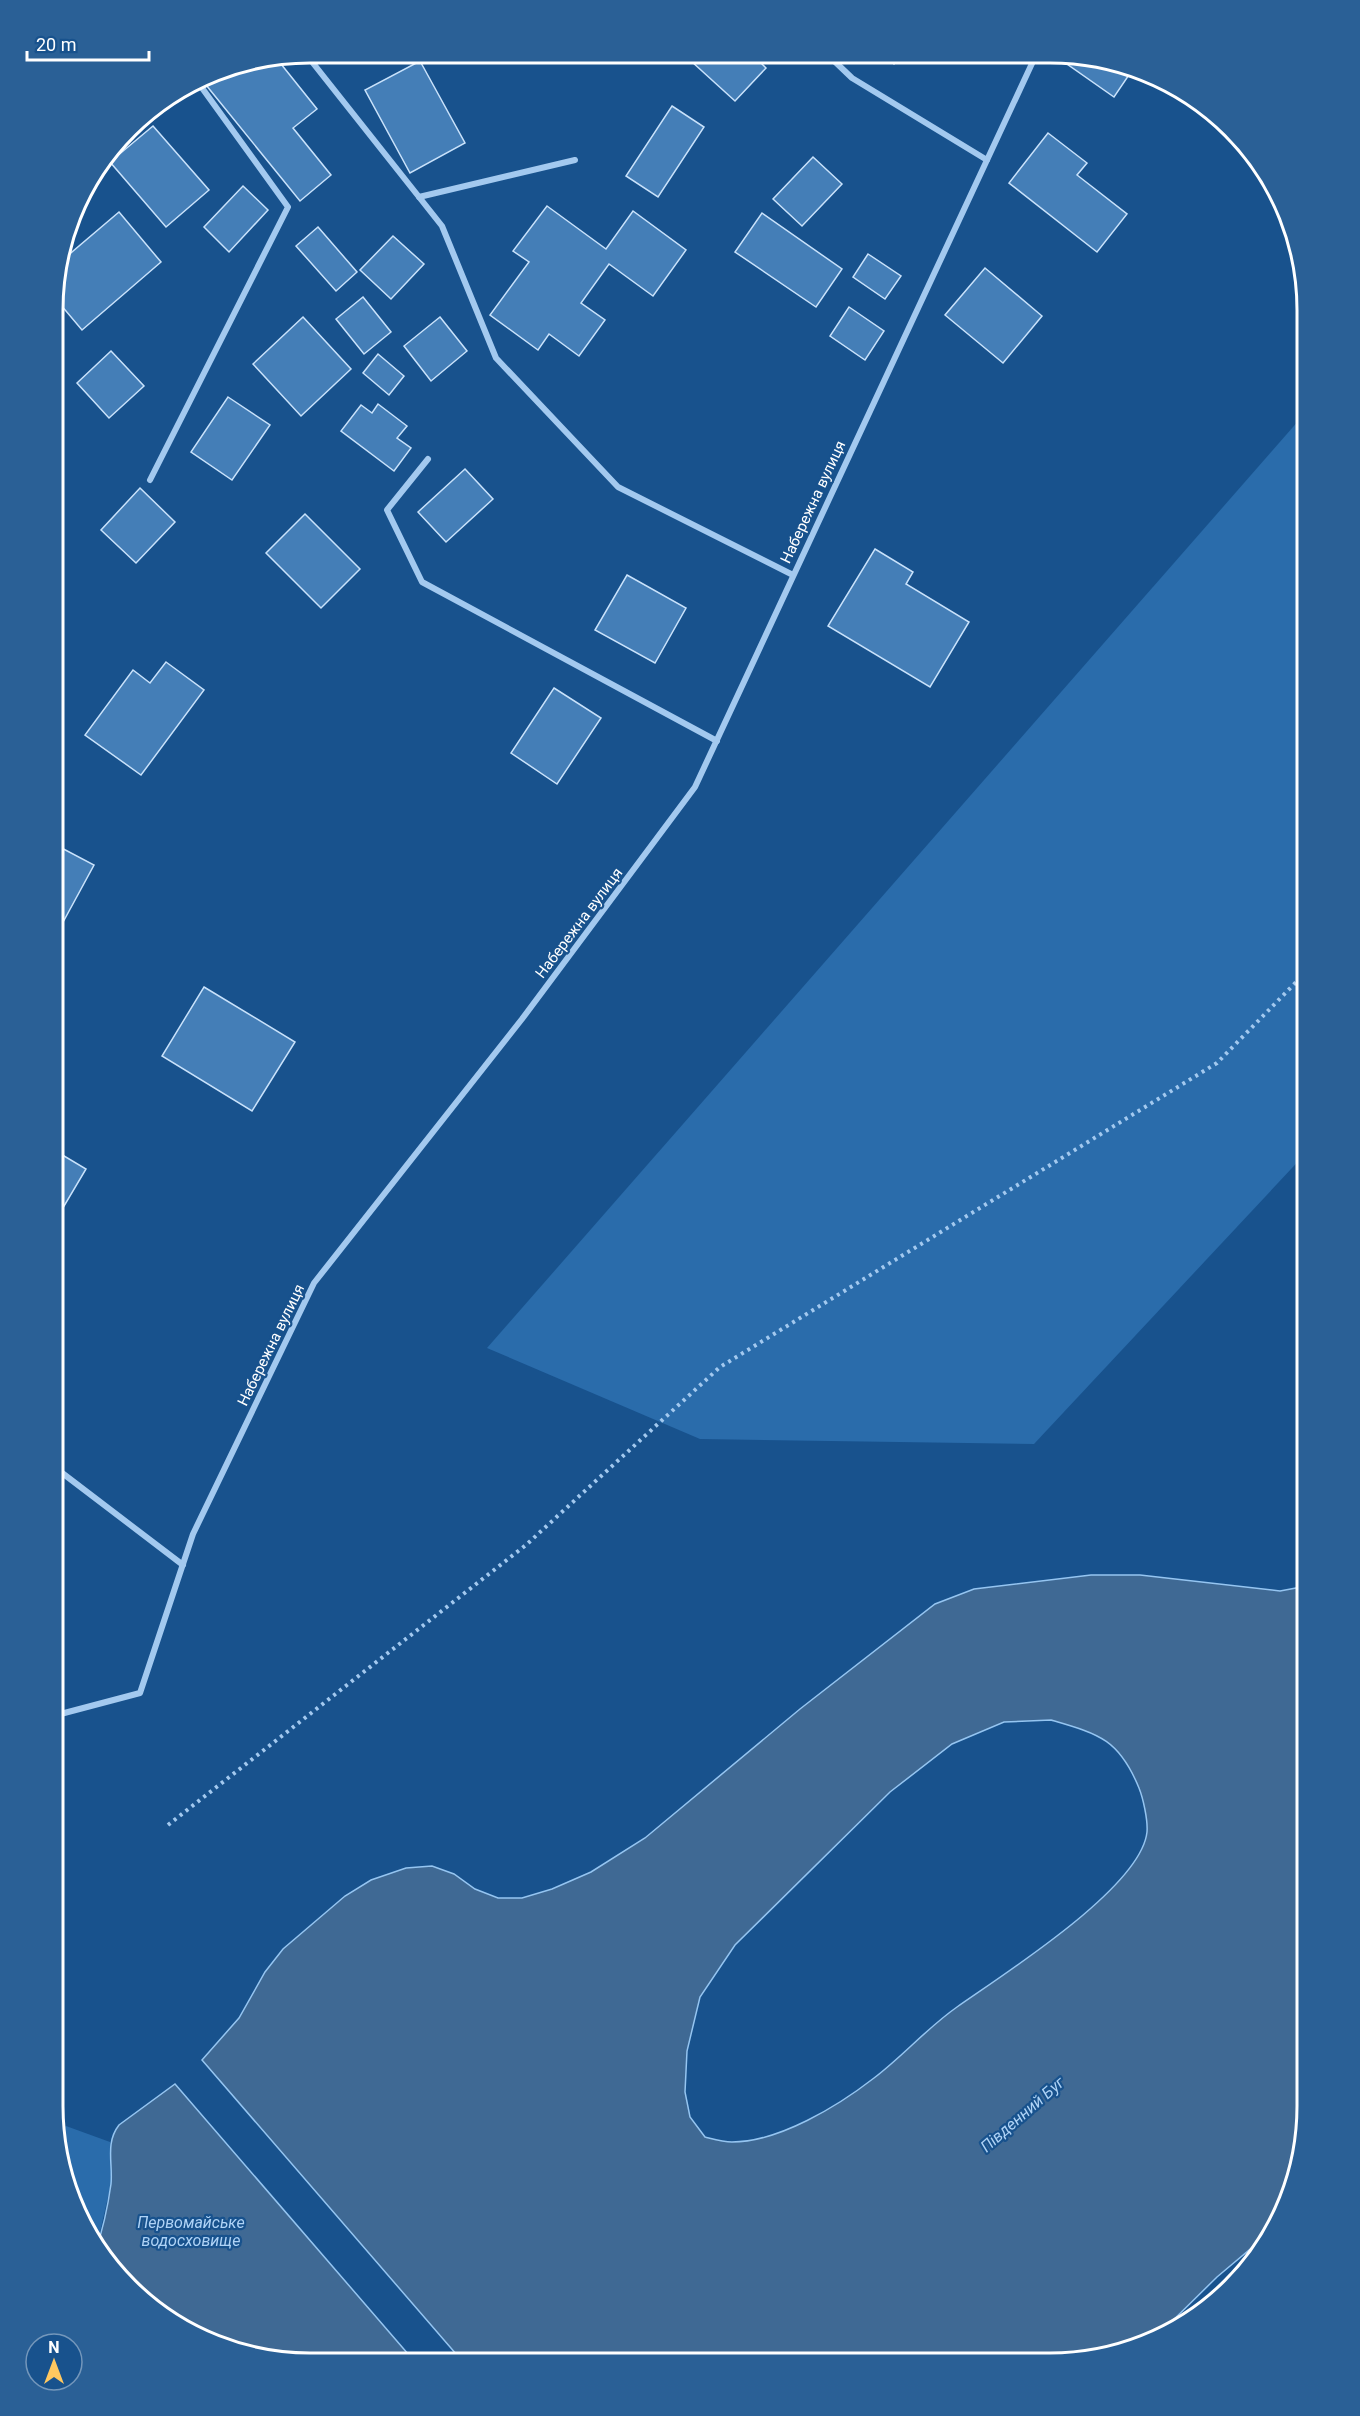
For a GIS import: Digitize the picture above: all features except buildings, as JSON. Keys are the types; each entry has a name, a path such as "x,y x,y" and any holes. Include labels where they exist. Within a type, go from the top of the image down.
{"street":[{"path":"312,63 442,226 496,358 618,487 793,575"},
{"path":"836,63 852,78 987,160"},
{"name":"Набережна вулиця","path":"63,1713 140,1693 193,1534 314,1283 522,1019 695,787 1032,63"},
{"path":"150,480 288,207 202,88"},
{"path":"419,197 575,160"},
{"path":"428,459 387,510 422,582 717,741"},
{"path":"63,1474 183,1565"}],"path":[{"path":"168,1825 526,1545 720,1366 1217,1063 1297,981"}],"shaded area":[{"path":"1297,422 1297,1163 1034,1444 700,1439 487,1348"},
{"path":"64,2127 110,2142 111,2184 99,2235 76,2186"}],"water":[{"name":"Південний Буг","path":"1091,1575 1140,1575 1280,1591 1297,1588 1297,2106 1295,2138 1289,2170 1264,2230 1252,2248 1217,2277 1173,2321 1130,2340 1082,2351 1050,2353 455,2353 202,2060 239,2018 265,1972 283,1949 345,1896 371,1880 406,1868 432,1866 454,1874 475,1889 498,1898 522,1898 552,1889 591,1872 645,1838 800,1709 935,1604 974,1589","holes":["1051,1720 1082,1730 1105,1741 1124,1759 1141,1792 1144,1803 1147,1832 1139,1854 1121,1878 1096,1904 1067,1928 946,2015 885,2069 826,2111 769,2136 732,2142 705,2137 690,2117 685,2092 687,2051 700,1997 735,1945 890,1792 952,1744 1004,1722"]},
{"name":"Первомайське водосховище","path":"175,2084 407,2353 310,2353 278,2351 246,2345 186,2320 147,2292 124,2269 100,2236 111,2184 112,2139 119,2125"}]}
